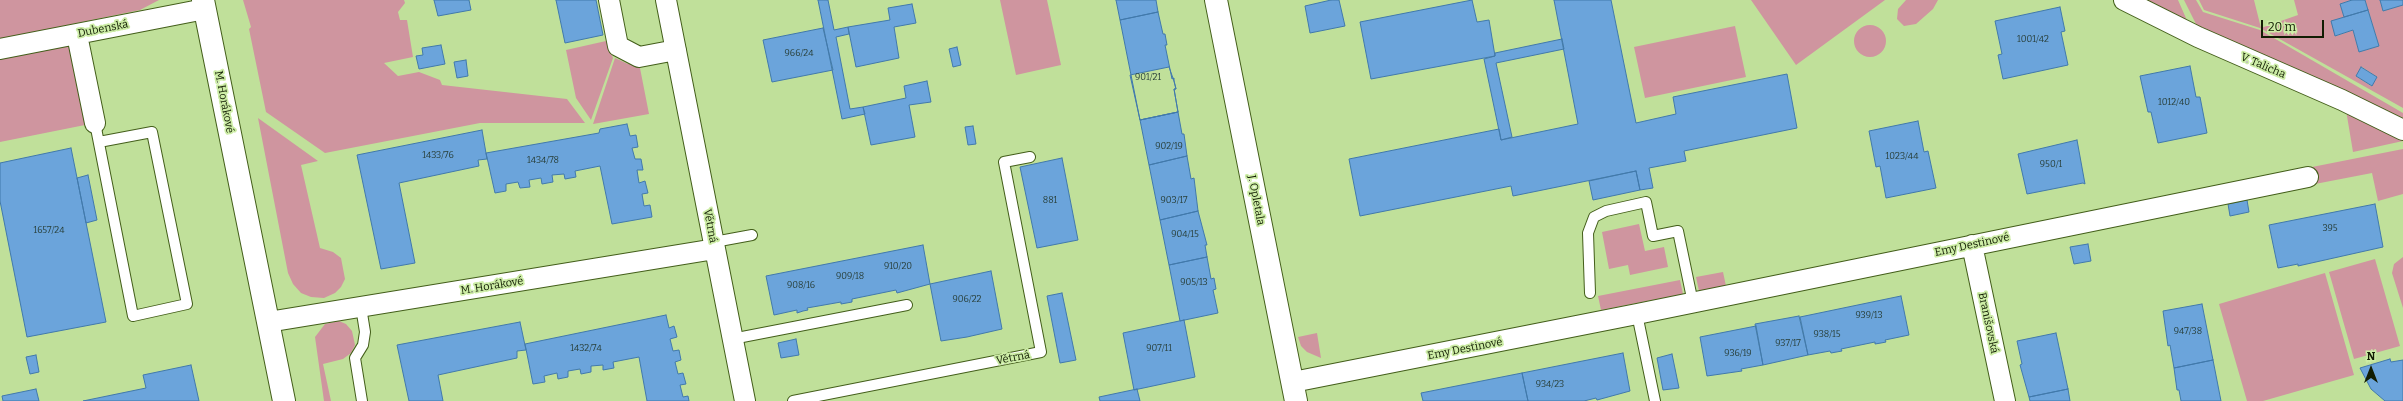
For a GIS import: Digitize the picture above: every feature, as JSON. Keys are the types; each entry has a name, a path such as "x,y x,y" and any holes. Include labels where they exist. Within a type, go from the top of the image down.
{"street":[{"path":"610,0 618,46 639,56 676,50"},
{"name":"Větrná","path":"666,0 744,401"},
{"name":"J. Opletala","path":"1216,0 1294,392"},
{"name":"V. Talicha","path":"2124,0 2198,37 2342,100 2403,130"},
{"name":"Dubenská","path":"0,49 77,35 204,5"},
{"name":"M. Horákové","path":"204,5 284,401"},
{"path":"77,35 97,133"},
{"name":"Emy Destinové","path":"1294,392 1637,314 2308,176"},
{"name":"Branišovská","path":"1972,245 2005,401"},
{"name":"M. Horákové","path":"268,322 714,246"}],"lane":[{"path":"152,132 187,304 133,316 97,133 152,132"},
{"name":"Větrná","path":"794,401 1041,352 1004,162 1030,157"},
{"path":"1590,293 1588,233 1594,217 1606,211 1646,202 1653,236 1678,231 1693,303"},
{"path":"714,246 752,235"},
{"path":"732,339 907,304"},
{"path":"361,307 365,332 362,345 355,358 362,401"},
{"path":"1637,314 1655,401"}],"shaded area":[{"path":"0,0 159,0 140,10 0,39"},
{"path":"243,0 404,0 405,3 398,12 400,20 407,20 413,57 384,63 398,76 419,72 440,80 442,85 567,99 585,123 480,123 325,153 266,112 249,29 251,27"},
{"path":"1000,0 1047,0 1061,65 1016,75"},
{"path":"1751,0 1885,0 1796,65"},
{"path":"1906,0 1938,0 1933,9 1916,24 1904,26 1897,19 1898,9"},
{"path":"2139,0 2178,0 2189,25"},
{"path":"2184,0 2196,0 2203,12 2260,30 2403,113 2403,118 2199,30"},
{"path":"2199,0 2254,0 2261,28 2298,15 2294,0 2352,0 2340,4 2344,17 2336,36 2353,30 2359,52 2379,46 2365,0 2380,0 2383,11 2403,5 2403,108 2260,28 2204,10","holes":["2362,67 2377,77 2371,86 2356,76"]},
{"path":"1867,25 1873,25 1883,32 1886,41 1885,47 1879,54 1873,57 1867,57 1857,50 1854,44 1854,38 1861,28"},
{"path":"1735,26 1746,77 1645,98 1634,47"},
{"path":"77,35 95,123 0,142 0,49"},
{"path":"606,41 613,58 591,120 576,98 566,50"},
{"path":"615,58 628,64 639,63 649,114 593,124"},
{"path":"2346,110 2403,137 2403,141 2353,152"},
{"path":"258,118 318,161 301,165 320,248 333,252 341,258 345,279 341,287 335,293 324,298 311,297 301,293 293,284 288,273"},
{"path":"2403,149 2403,194 2378,201 2372,173 2315,184 2312,167"},
{"path":"1639,224 1645,251 1664,247 1668,267 1630,275 1628,265 1609,269 1602,232"},
{"path":"2403,257 2403,308 2392,273 2394,264"},
{"path":"2375,259 2400,346 2354,359 2329,272"},
{"path":"1723,272 1726,286 1699,291 1696,277"},
{"path":"2325,273 2354,375 2263,401 2247,401 2219,304"},
{"path":"1680,280 1683,294 1601,310 1598,296"},
{"path":"339,321 346,324 352,331 355,345 351,353 343,359 323,364 331,401 324,401 315,337 325,324"},
{"path":"1317,333 1321,358 1307,352 1301,346 1298,337"}],"building":[{"path":"434,0 469,0 471,10 438,16"},
{"path":"556,0 596,0 603,35 565,43"},
{"path":"818,0 828,0 834,30 848,27 849,34 836,37 850,109 863,107 865,114 842,119"},
{"path":"1116,0 1156,0 1158,12 1120,20"},
{"path":"1331,0 1339,0 1345,26 1310,33 1305,6"},
{"path":"1472,0 1477,22 1489,20 1495,56 1371,79 1360,22"},
{"path":"1554,0 1611,0 1636,123 1676,114 1673,97 1787,74 1797,128 1684,151 1686,161 1649,168 1653,188 1640,190 1636,171 1513,196 1511,186 1360,216 1349,159 1499,129 1501,140 1578,124"},
{"path":"2352,0 2365,0 2368,10 2344,17 2340,4"},
{"path":"2380,0 2403,0 2403,5 2383,11"},
{"path":"912,4 916,23 894,27 899,58 856,67 848,27 890,20 888,8"},
{"path":"2060,7 2065,31 2061,32 2068,65 2003,79 1998,55 2002,54 1995,21"},
{"path":"2368,10 2379,46 2359,52 2353,30 2335,36 2331,21"},
{"path":"1158,12 1163,34 1165,34 1167,45 1165,45 1172,79 1174,78 1176,89 1174,89 1178,112 1140,120 1120,20"},
{"path":"823,28 833,70 772,82 763,40"},
{"path":"1562,39 1564,49 1496,63 1512,137 1501,140 1484,59 1495,56 1495,53"},
{"path":"441,45 445,64 419,69 416,56 423,55 422,48"},
{"path":"957,47 961,65 953,67 949,49"},
{"path":"466,60 468,76 457,78 454,62"},
{"path":"2190,66 2196,97 2200,97 2207,133 2158,143 2151,112 2148,112 2140,76"},
{"path":"1169,67 1176,89 1174,89 1178,112 1140,120 1130,75"},
{"path":"2361,67 2377,77 2372,86 2356,76"},
{"path":"927,81 931,102 909,105 915,137 871,145 863,107 906,98 904,86"},
{"path":"1178,112 1182,134 1184,134 1187,156 1149,165 1140,120"},
{"path":"1918,121 1924,152 1928,151 1936,188 1886,198 1880,166 1876,167 1869,131"},
{"path":"627,124 630,136 636,135 638,147 632,148 635,159 641,159 643,170 637,170 639,183 645,181 648,193 642,194 644,206 650,205 652,217 612,224 600,166 575,171 576,177 565,179 564,174 552,175 553,182 542,184 541,178 529,180 530,187 520,188 518,182 506,184 506,191 495,193 486,153 599,133 600,129"},
{"path":"973,126 976,144 968,145 965,127"},
{"path":"482,130 487,159 478,160 479,166 399,183 415,263 381,269 357,155"},
{"path":"2077,140 2085,184 2083,183 2027,194 2018,154"},
{"path":"71,148 106,322 27,337 0,201 0,163"},
{"path":"1187,156 1191,179 1194,178 1198,211 1160,220 1149,165"},
{"path":"1062,158 1078,240 1037,248 1020,167"},
{"path":"1636,171 1640,190 1593,200 1589,181"},
{"path":"88,175 97,220 86,223 77,178"},
{"path":"2247,200 2249,212 2230,216 2228,204"},
{"path":"2375,204 2383,247 2298,266 2298,264 2278,268 2269,225"},
{"path":"1198,211 1207,245 1205,245 1207,257 1169,265 1160,220"},
{"path":"2088,244 2091,261 2074,264 2070,247"},
{"path":"923,245 930,284 897,293 896,290 852,299 852,302 841,304 841,302 807,308 808,310 797,313 797,310 774,315 766,276"},
{"path":"1207,257 1211,279 1214,278 1216,289 1213,290 1218,313 1180,321 1169,265"},
{"path":"991,271 1002,329 941,341 930,284"},
{"path":"1062,293 1076,360 1060,363 1047,296"},
{"path":"1901,296 1909,335 1885,340 1886,342 1875,344 1875,342 1841,349 1842,351 1831,353 1830,351 1808,355 1800,317"},
{"path":"2202,304 2213,360 2174,368 2170,345 2168,346 2163,311"},
{"path":"666,315 669,328 674,326 677,337 670,339 673,351 679,350 681,360 675,362 678,374 683,373 686,384 680,385 683,397 688,396 689,401 647,401 639,357 613,362 614,368 603,370 603,365 591,366 591,372 581,374 580,369 568,371 568,377 558,379 557,373 544,376 545,382 533,384 525,344"},
{"path":"1799,316 1808,355 1763,365 1755,324"},
{"path":"1184,320 1195,377 1134,390 1123,333"},
{"path":"520,322 526,350 517,351 517,358 438,375 443,401 409,401 397,345"},
{"path":"1756,326 1763,365 1741,369 1742,371 1707,376 1700,337"},
{"path":"2056,333 2068,389 2029,397 2020,365 2022,364 2017,341"},
{"path":"796,339 799,355 781,358 778,343"},
{"path":"1623,353 1630,391 1597,400 1596,398 1584,401 1528,401 1522,373"},
{"path":"1672,354 1679,388 1663,390 1657,358"},
{"path":"36,355 39,372 30,374 26,357"},
{"path":"2390,359 2391,362 2403,360 2403,401 2385,401 2371,389 2360,368"},
{"path":"2213,360 2221,401 2181,401 2179,390 2177,390 2174,368"},
{"path":"191,365 199,401 83,401 146,388 143,375"},
{"path":"1522,373 1528,401 1423,401 1421,393"},
{"path":"36,389 39,401 3,401 2,396"},
{"path":"1137,389 1140,401 1100,401 1099,397"},
{"path":"2068,389 2070,401 2030,401 2029,397"}]}
